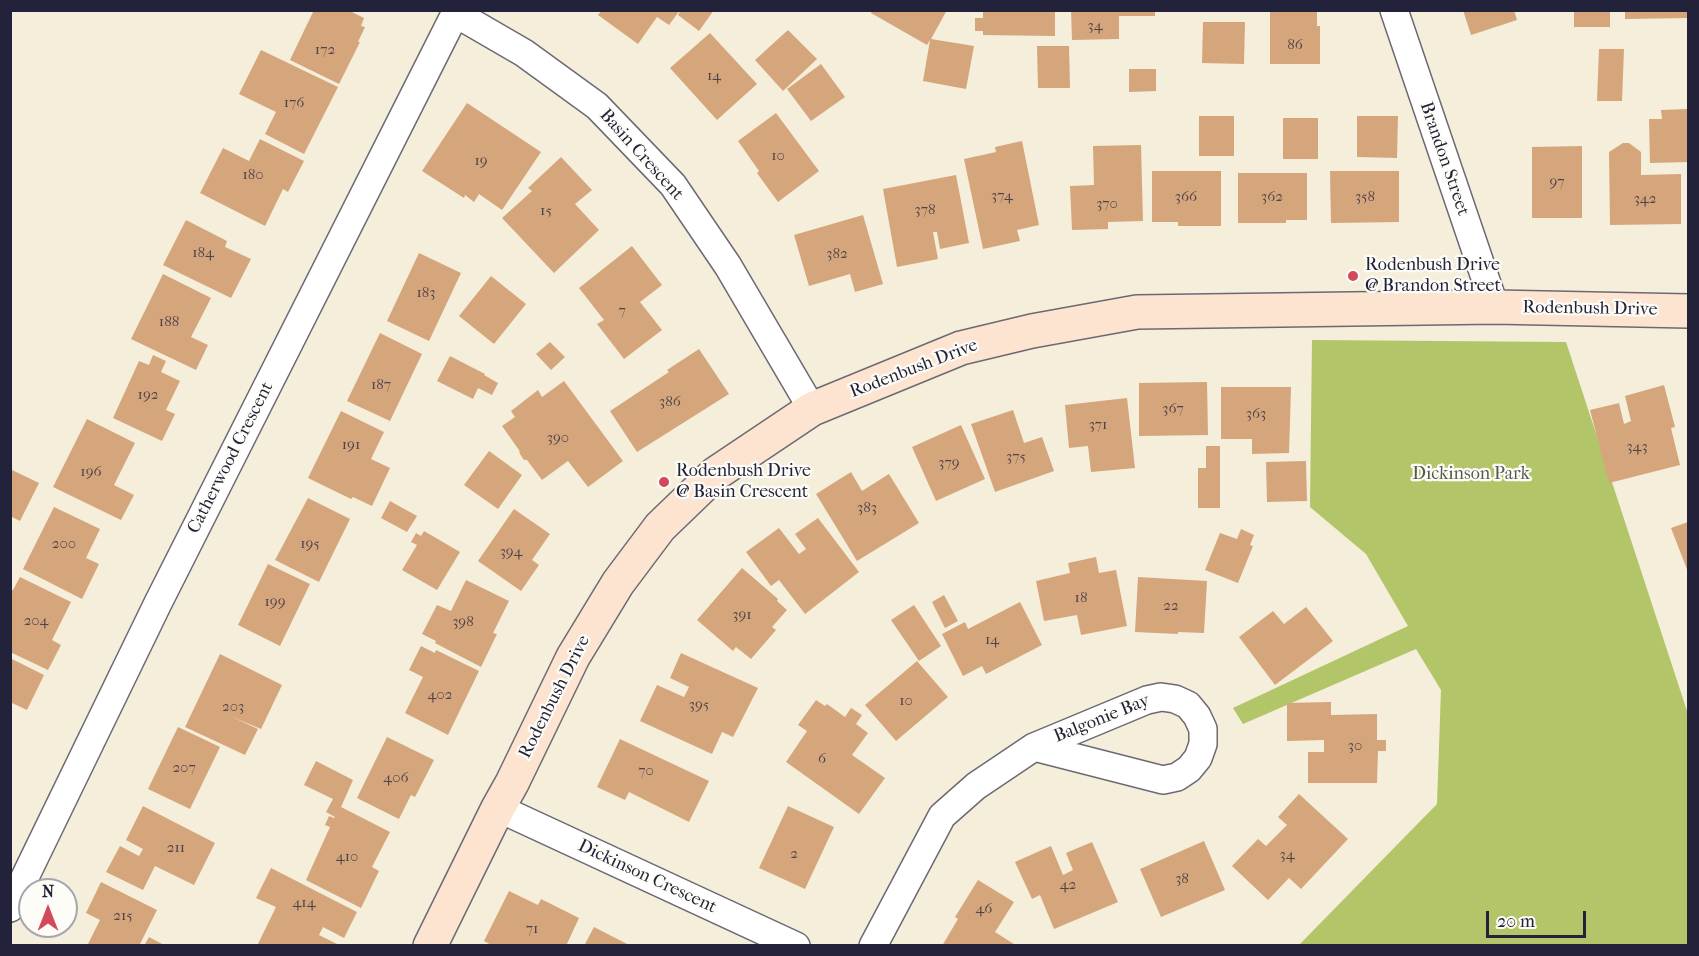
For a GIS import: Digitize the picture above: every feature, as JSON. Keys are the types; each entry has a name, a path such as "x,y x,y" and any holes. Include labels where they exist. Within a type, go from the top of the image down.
{"street":[{"name":"Brandon Street","path":"1394,10 1495,307"},
{"name":"Basin Crescent","path":"456,12 524,53 597,106 673,185 728,266 812,409"},
{"name":"Catherwood Crescent","path":"10,908 158,603 456,12"},
{"name":"Rodenbush Drive","path":"430,945 573,657 618,583 660,526 715,474 812,409 961,348 1137,312 1495,307 1689,310"},
{"name":"Balgonie Bay","path":"873,945 942,816 976,786 1034,747 1147,700 1161,697 1175,699 1188,705 1197,716 1203,729 1203,744 1198,758 1189,769 1177,777 1163,780 1034,747"},
{"name":"Dickinson Crescent","path":"498,808 796,945"}],"green space":[{"name":"Dickinson Park","path":"1312,340 1566,342 1688,714 1688,945 1299,945 1437,804 1441,690 1416,649 1243,724 1233,708 1408,626 1366,554 1310,507"}],"building":[{"path":"314,10 348,10 364,18 361,26 365,27 358,42 360,42 339,84 290,60"},
{"path":"602,10 680,10 669,25 657,17 638,44 598,15"},
{"path":"681,10 714,10 699,31 678,15"},
{"path":"872,10 947,10 931,39 974,46 966,89 923,81 930,40 927,45 871,13"},
{"path":"983,10 1055,10 1055,36 983,35 983,31 975,31 975,18 983,18"},
{"path":"1071,10 1155,10 1155,16 1119,16 1119,39 1072,40"},
{"path":"1270,10 1317,10 1317,26 1320,26 1320,64 1270,64"},
{"path":"1463,10 1514,10 1517,20 1471,35"},
{"path":"1574,10 1610,10 1610,27 1574,27"},
{"path":"1625,10 1688,10 1688,18 1625,19"},
{"path":"1203,22 1245,22 1244,64 1202,63"},
{"path":"788,30 817,59 783,91 755,60"},
{"path":"710,33 757,84 717,120 670,68"},
{"path":"1037,46 1069,46 1070,88 1038,88"},
{"path":"1599,49 1624,49 1622,101 1597,101"},
{"path":"261,50 338,87 304,154 265,134 276,112 239,94"},
{"path":"821,64 845,97 811,121 787,89"},
{"path":"1129,69 1156,69 1156,91 1129,92"},
{"path":"467,103 541,152 502,210 479,194 474,202 465,195 464,198 422,171"},
{"path":"1687,109 1688,162 1650,163 1649,119 1662,119 1661,110"},
{"path":"776,113 819,171 778,202 738,141"},
{"path":"1199,116 1234,116 1234,156 1199,156"},
{"path":"1357,116 1398,116 1397,158 1357,157"},
{"path":"1283,118 1318,118 1318,159 1283,159"},
{"path":"260,139 304,161 288,192 283,189 265,226 200,193 223,148 249,161"},
{"path":"1022,141 1039,225 1017,230 1020,241 983,249 964,159 996,152 995,147"},
{"path":"1623,143 1629,143 1641,152 1641,175 1681,174 1681,224 1610,225 1609,152"},
{"path":"1141,145 1143,221 1108,222 1108,229 1072,230 1070,186 1094,185 1093,146"},
{"path":"1582,146 1582,218 1532,218 1532,147"},
{"path":"561,157 592,190 575,204 599,230 554,273 502,218 532,191 528,188"},
{"path":"1152,171 1221,171 1221,226 1178,226 1178,222 1152,222"},
{"path":"1330,171 1399,171 1399,222 1331,223"},
{"path":"1238,173 1307,173 1307,220 1286,220 1286,223 1238,223"},
{"path":"956,175 969,243 940,249 937,232 933,232 938,259 897,267 883,189"},
{"path":"863,215 883,284 855,292 850,274 809,286 794,235"},
{"path":"186,220 227,241 225,247 251,259 231,298 163,265"},
{"path":"632,246 662,285 640,302 662,330 624,359 597,324 604,320 579,288"},
{"path":"419,253 461,273 429,341 387,321"},
{"path":"163,274 211,298 191,337 208,345 196,370 131,339"},
{"path":"491,276 526,304 494,344 459,316"},
{"path":"380,333 422,354 390,421 347,401"},
{"path":"550,342 565,357 551,370 536,354"},
{"path":"699,349 729,394 637,452 610,411"},
{"path":"153,355 166,361 161,372 180,381 166,410 175,414 162,441 113,418 139,361 149,365"},
{"path":"450,356 498,383 492,395 478,388 473,399 437,381"},
{"path":"564,381 623,461 588,487 568,461 542,480 527,460 524,460 502,426 515,417 511,411 538,390 542,397"},
{"path":"1207,382 1208,435 1139,436 1139,383"},
{"path":"1664,385 1675,427 1671,428 1680,465 1609,483 1590,410 1619,403 1624,424 1631,421 1625,396"},
{"path":"1221,387 1291,387 1289,453 1252,454 1252,439 1221,439"},
{"path":"1127,398 1135,468 1091,472 1088,446 1069,448 1065,405"},
{"path":"1013,410 1024,443 1042,437 1054,471 995,492 971,424"},
{"path":"341,411 384,432 371,459 390,468 372,506 353,497 351,499 308,478"},
{"path":"87,419 135,443 114,485 134,495 121,520 53,487"},
{"path":"961,425 985,479 936,501 912,447"},
{"path":"1206,446 1220,446 1220,508 1198,508 1198,468 1206,468"},
{"path":"489,451 522,475 498,509 464,485"},
{"path":"1306,461 1307,501 1267,502 1266,462"},
{"path":"10,469 39,483 20,521 10,516"},
{"path":"851,472 862,491 889,474 919,523 857,561 816,494"},
{"path":"308,498 350,519 319,582 275,560"},
{"path":"390,501 417,516 407,532 381,518"},
{"path":"54,507 100,529 86,558 99,564 82,599 23,569"},
{"path":"514,509 550,534 532,560 539,565 521,591 478,561"},
{"path":"818,518 859,572 805,614 779,580 771,586 746,552 779,528 799,554 806,549 795,534"},
{"path":"1688,522 1688,572 1671,528"},
{"path":"1241,529 1254,535 1250,545 1253,546 1238,583 1205,570 1220,533 1237,539"},
{"path":"424,531 460,552 437,590 402,570 417,545 411,542 416,533 421,536"},
{"path":"1096,557 1099,573 1116,570 1127,626 1081,635 1077,615 1044,621 1036,581 1070,573 1068,563"},
{"path":"268,564 310,584 280,646 238,625"},
{"path":"742,568 778,599 777,601 787,610 772,627 776,630 751,659 736,647 733,651 697,620"},
{"path":"20,577 71,602 52,640 61,645 48,670 10,652 10,589 13,590"},
{"path":"1138,577 1207,581 1204,633 1135,632"},
{"path":"466,580 509,601 493,633 497,634 481,667 422,634 437,605 451,611"},
{"path":"944,595 958,621 945,628 932,602"},
{"path":"1020,602 1042,645 986,674 982,666 963,676 942,634 965,622 968,629"},
{"path":"914,605 941,646 919,661 891,620"},
{"path":"1306,607 1333,641 1275,685 1239,637 1273,611 1284,624"},
{"path":"421,646 435,653 436,650 479,671 448,735 405,713 423,677 409,670"},
{"path":"681,653 758,688 733,737 722,732 712,754 640,721 657,685 684,697 689,687 670,678"},
{"path":"220,654 282,685 261,729 232,717 258,729 245,755 185,727"},
{"path":"10,658 44,675 27,710 10,702"},
{"path":"917,661 948,697 896,741 865,705"},
{"path":"816,700 825,706 827,704 845,717 851,708 862,715 856,724 868,733 852,755 885,778 859,814 786,762 807,731 798,725"},
{"path":"1331,702 1331,715 1377,714 1377,740 1386,740 1386,751 1378,751 1377,783 1308,783 1308,752 1324,752 1324,740 1287,741 1287,703"},
{"path":"178,727 220,747 190,809 148,789"},
{"path":"387,737 434,760 415,797 411,795 399,819 357,798"},
{"path":"620,739 709,781 689,822 629,792 625,800 597,787"},
{"path":"316,761 353,780 341,807 390,832 372,867 379,871 361,908 306,880 330,827 325,825 329,816 335,817 326,812 333,799 304,785"},
{"path":"1299,794 1348,839 1301,889 1289,878 1268,900 1232,866 1258,839 1266,846 1287,825 1278,817"},
{"path":"143,806 215,843 194,885 155,866 143,890 106,872 120,846 139,856 143,849 126,840"},
{"path":"788,806 834,827 805,889 759,868"},
{"path":"1204,841 1225,890 1161,917 1140,869"},
{"path":"1092,842 1118,902 1054,929 1040,895 1032,899 1015,862 1051,846 1063,875 1073,870 1066,853"},
{"path":"271,868 357,912 344,938 323,927 319,935 341,946 257,946 276,907 256,898"},
{"path":"978,880 1014,902 995,932 1017,946 942,946 958,919 955,917"},
{"path":"101,882 157,910 139,946 87,946 100,920 86,913"},
{"path":"509,891 538,905 541,899 579,918 566,946 493,946 484,941"},
{"path":"594,927 631,946 584,946"},
{"path":"149,937 166,946 144,946"}],"place":[{"name":"Rodenbush Drive @ Brandon Street","path":"1353,276"},
{"name":"Rodenbush Drive @ Basin Crescent","path":"664,482"}]}
